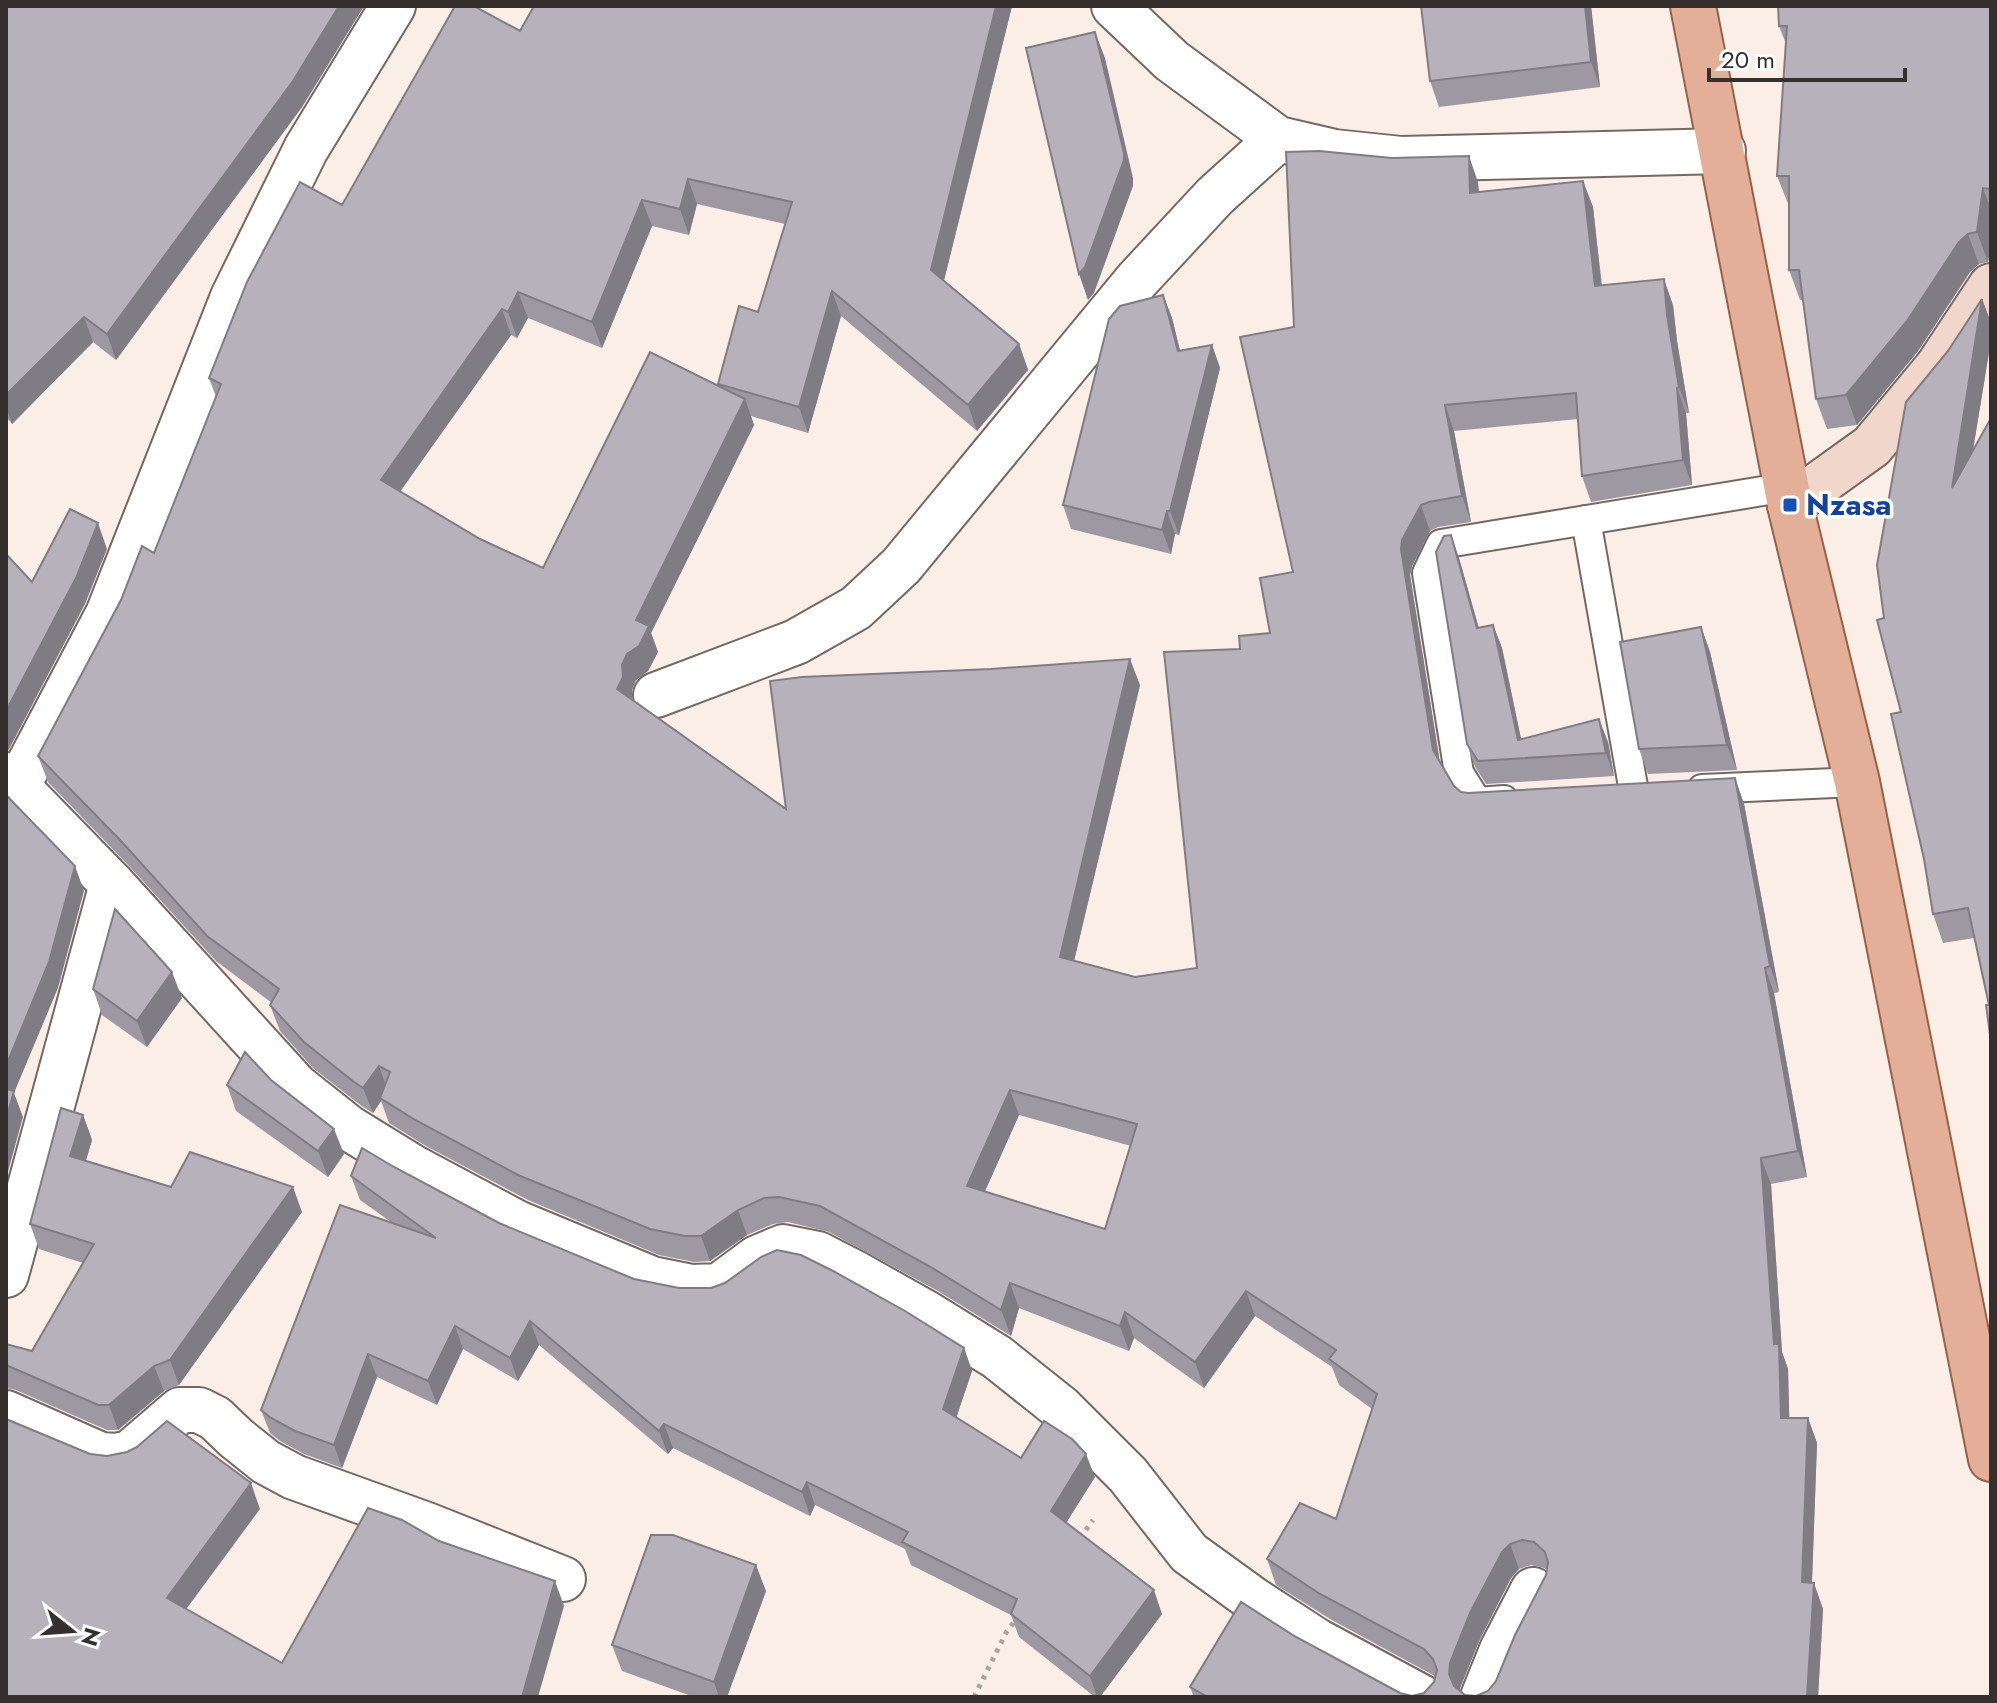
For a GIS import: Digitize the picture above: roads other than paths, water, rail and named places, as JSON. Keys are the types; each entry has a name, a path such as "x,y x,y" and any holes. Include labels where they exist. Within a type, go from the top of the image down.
{"main road":[{"path":"1693,6 1789,496 1857,782 1991,1459"},
{"path":"1789,496 1872,446 1938,366 1991,286"}],"street":[{"path":"393,6 306,149 233,297 108,614 12,781 112,884 296,1086 349,1128 414,1168 517,1223 652,1279 692,1287 719,1286 757,1258 783,1247 818,1254 853,1272 997,1357 1061,1408 1128,1475 1189,1553 1317,1641 1421,1697"},
{"path":"1114,6 1172,61 1278,139 1334,152 1401,159 1723,151"},
{"path":"656,695 796,642 856,608 901,566 1137,280 1215,196 1278,139"},
{"path":"6,1275 112,884"},
{"path":"6,1413 101,1455 117,1456 130,1453 180,1410 199,1410 215,1418 266,1462 294,1477 563,1579"},
{"path":"1483,1697 1502,1650 1533,1590"}],"lane":[{"path":"1524,799 1477,802 1459,773 1427,573 1441,544 1586,520 1789,496"},
{"path":"1586,520 1634,792"},
{"path":"1603,794 1857,782"}],"place":[{"name":"Nzasa","path":"1790,505"}]}
